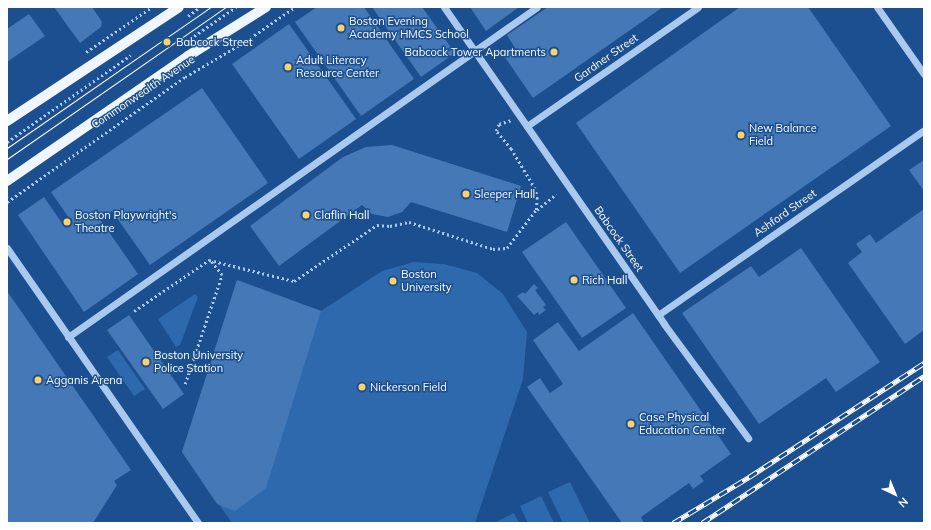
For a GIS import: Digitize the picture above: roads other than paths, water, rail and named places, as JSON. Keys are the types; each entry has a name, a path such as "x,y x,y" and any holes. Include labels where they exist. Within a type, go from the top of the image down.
{"main road":[{"path":"7,121 178,7"},
{"name":"Commonwealth Avenue","path":"7,181 188,56 266,7"}],"street":[{"name":"Babcock Street","path":"444,7 658,315 748,438"},
{"path":"68,337 537,7"},
{"name":"Gardner Street","path":"527,126 698,7"},
{"path":"877,7 924,74"},
{"name":"Ashford Street","path":"658,315 924,130"},
{"path":"7,248 198,523"}],"tram line":[{"path":"7,148 211,7"},
{"path":"7,159 226,7"}],"railway":[{"path":"673,523 749,477 924,363"},
{"path":"702,523 924,376"}],"place":[{"name":"Boston Evening Academy HMCS School","path":"341,28"},
{"name":"Babcock Street","path":"167,42"},
{"name":"Babcock Tower Apartments","path":"554,52"},
{"name":"Adult Literacy Resource Center","path":"288,67"},
{"name":"New Balance Field","path":"741,135"},
{"name":"Sleeper Hall","path":"466,194"},
{"name":"Claflin Hall","path":"306,215"},
{"name":"Boston Playwright's Theatre","path":"67,222"},
{"name":"Rich Hall","path":"574,280"},
{"name":"Boston University","path":"393,281"},
{"name":"Boston University Police Station","path":"146,362"},
{"name":"Agganis Arena","path":"38,380"},
{"name":"Nickerson Field","path":"362,387"},
{"name":"Case Physical Education Center","path":"631,424"}]}
